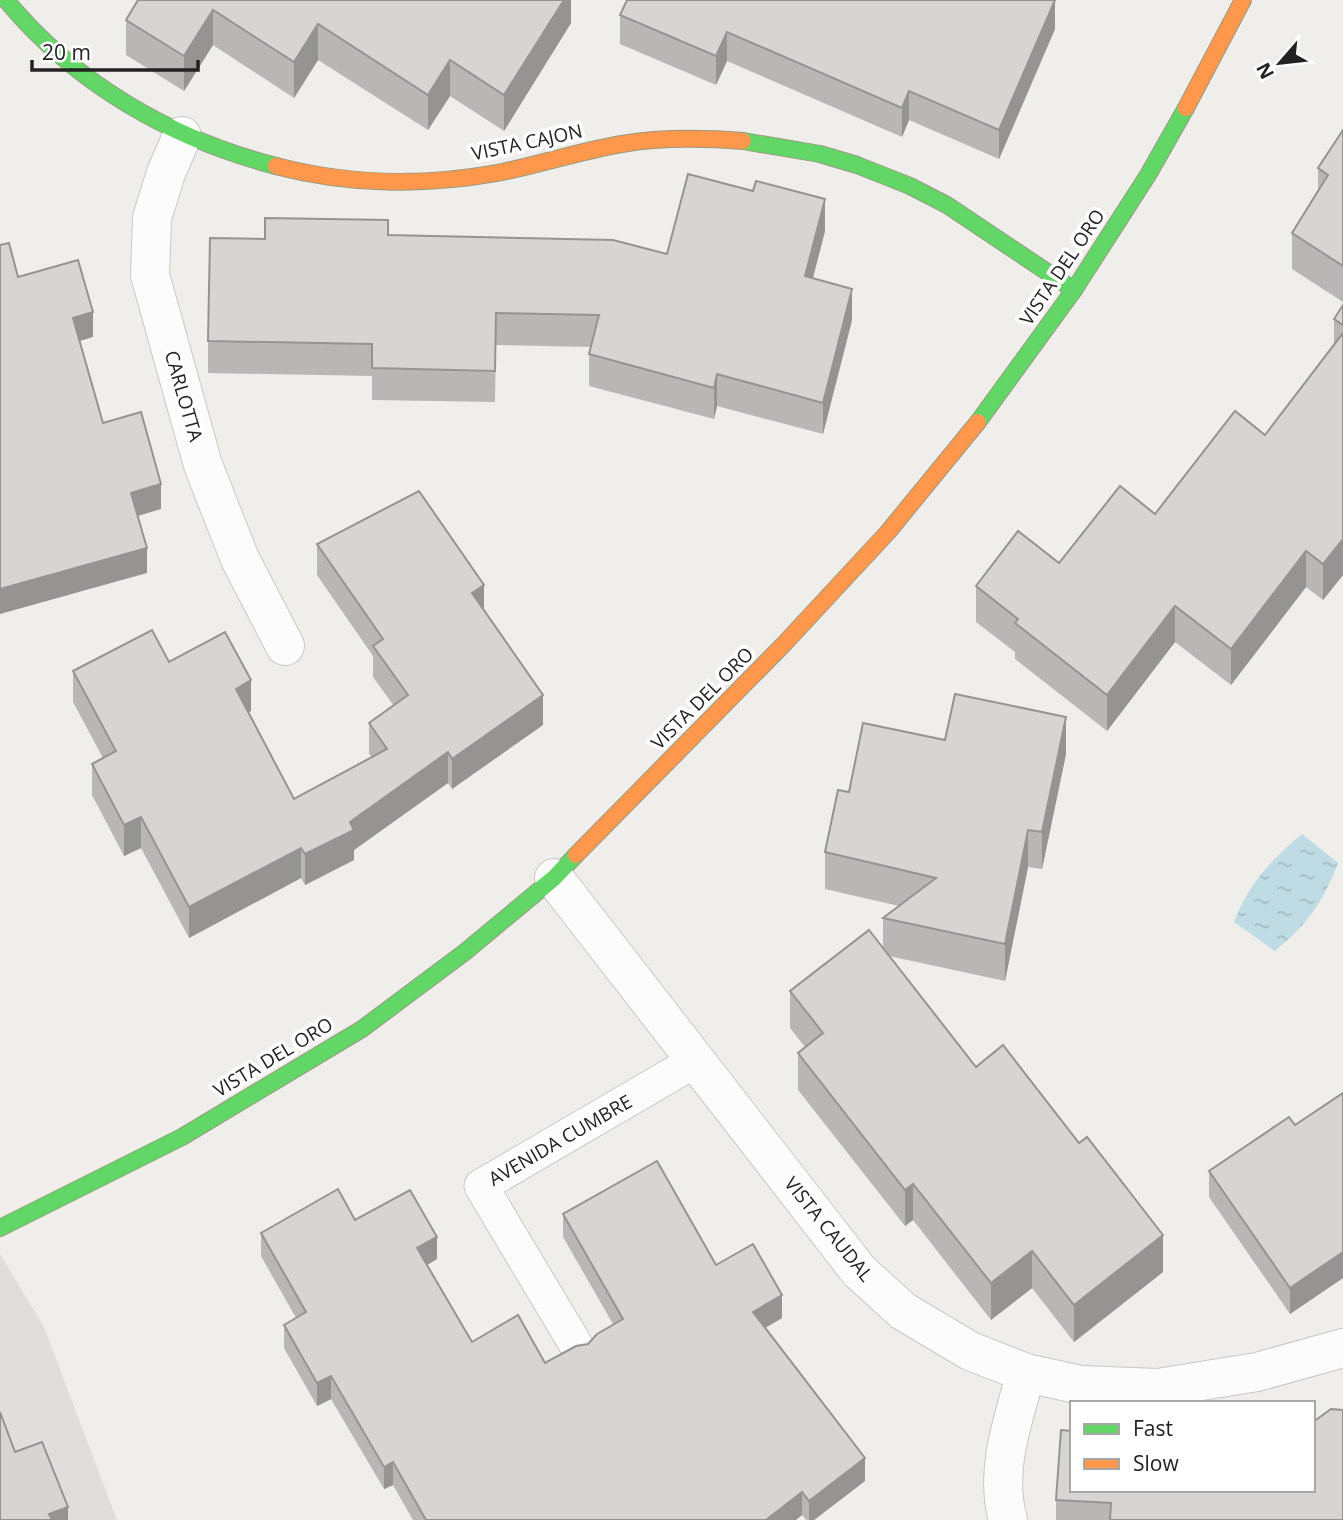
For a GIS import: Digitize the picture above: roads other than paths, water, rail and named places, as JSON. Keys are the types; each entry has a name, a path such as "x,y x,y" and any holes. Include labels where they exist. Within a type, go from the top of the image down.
{"street":[{"name":"VISTA CAJON","path":"6,0 71,67 136,112 182,136 257,164 335,180 414,182 493,174 623,143 703,138 783,146 860,166 927,194 1074,290"},
{"name":"VISTA DEL ORO","path":"0,1228 182,1137 362,1029 465,952 554,878 784,645 888,532 985,414 1074,290 1147,175 1212,62 1243,0"},
{"name":"CARLOTTA","path":"182,136 166,173 152,218 150,275 203,465 240,559 285,646"},
{"name":"VISTA CAUDAL","path":"554,878 859,1271 904,1311 970,1351 1026,1373 1081,1384 1158,1388 1258,1373 1343,1348"},
{"path":"1008,1520 1003,1504 1004,1456 1026,1373"}],"lane":[{"name":"AVENIDA CUMBRE","path":"579,1350 481,1186 695,1061"}],"water":[{"path":"1302,834 1338,863 1313,912 1275,951 1234,922 1254,884"}]}
